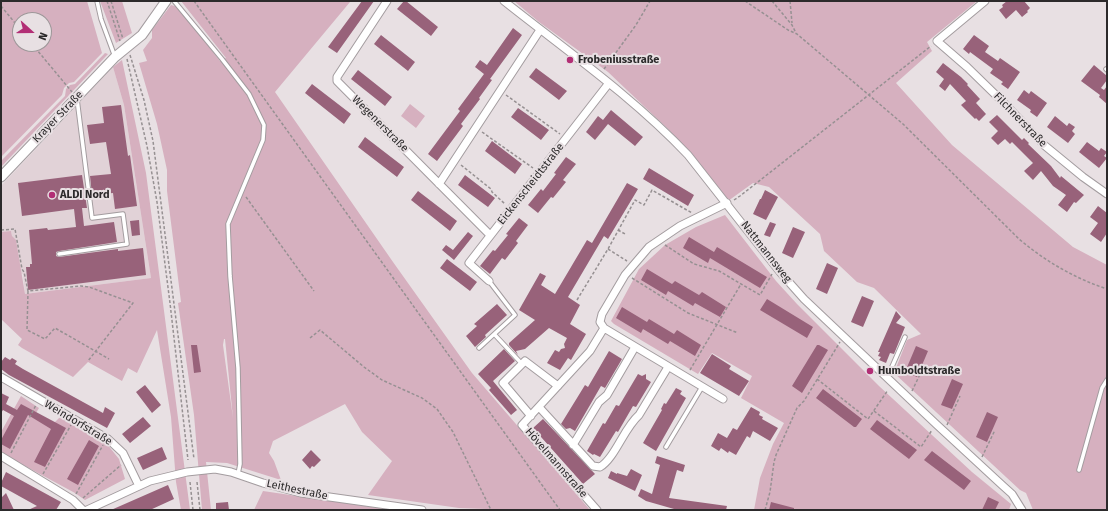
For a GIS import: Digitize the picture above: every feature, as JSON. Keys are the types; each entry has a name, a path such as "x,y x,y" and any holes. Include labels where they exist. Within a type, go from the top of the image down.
{"street":[{"name":"Krayer Straße","path":"1,177 115,57 142,35 166,1"},
{"name":"Wegenerstraße","path":"387,1 337,77 337,81 490,235"},
{"name":"Nattmannsweg","path":"504,1 609,83 648,115 673,139 688,155 776,267 804,299 843,338 1012,494 1022,510"},
{"path":"937,41 985,1"},
{"path":"439,184 540,30"},
{"name":"Filchnerstraße","path":"937,41 967,67 1044,145 1107,194"},
{"name":"Eickenscheidtstraße","path":"489,281 469,263 609,83"},
{"path":"723,400 604,328 600,322 602,314 625,275 649,247 680,226 727,203"},
{"name":"Hövelmannstraße","path":"597,510 522,425 590,351 604,328"},
{"path":"574,445 599,402 607,395 635,347"},
{"path":"522,364 525,361 558,386"},
{"name":"Hövelmannstraße","path":"522,364 503,382 531,416"},
{"path":"539,407 593,466 600,467 604,464 633,420 639,415 668,367"},
{"name":"Weindorfstraße","path":"1,377 108,439 127,459 139,486"},
{"path":"4,458 75,502 83,510"},
{"name":"Leithestraße","path":"87,510 150,481 173,475 210,469 224,470 263,483 301,493 422,510"}],"lane":[{"path":"97,1 101,19 115,57"},
{"path":"174,1 249,94 264,125 263,140 228,224 230,276 238,368 240,464 238,474"},
{"path":"59,254 127,244 123,214 92,218 77,98"},
{"path":"479,348 495,335 515,315 489,281"},
{"path":"495,335 522,364"},
{"path":"887,378 906,337"},
{"path":"1079,470 1102,388 1107,380"},
{"path":"666,447 702,387"}],"path":[{"path":"107,1 125,50 132,58 153,140 194,459"},
{"path":"111,1 125,50 147,146 170,303 188,460"},
{"path":"194,1 560,510"},
{"path":"599,75 636,25 650,1"},
{"path":"745,1 788,30 797,34 903,124 1031,249 1074,276 1107,289"},
{"path":"772,1 792,25 797,34"},
{"path":"790,1 792,25"},
{"path":"1,6 12,19"},
{"path":"727,203 740,196 937,41"},
{"path":"39,52 77,98"},
{"path":"500,90 566,139"},
{"path":"476,127 540,173"},
{"path":"454,160 491,189 492,192 511,209"},
{"path":"241,190 314,291"},
{"path":"577,300 608,249 635,200 644,205 652,190 698,216"},
{"path":"1,230 15,229 22,269 28,291 27,330 45,339 55,328 109,359"},
{"path":"618,230 626,234"},
{"path":"658,240 694,264 719,271 760,295 776,267"},
{"path":"608,249 633,265"},
{"path":"625,275 688,313 738,333"},
{"path":"686,378 742,284"},
{"path":"28,291 81,286 89,287 133,303 88,361"},
{"path":"310,338 320,330 382,380 422,398 437,409 453,432 491,510"},
{"path":"765,510 770,492 774,462 778,450 798,408 804,401 843,338"},
{"path":"909,398 925,364"},
{"path":"817,379 868,419 893,384"},
{"path":"944,432 960,396"},
{"path":"4,458 39,400"},
{"path":"874,411 921,447 936,424"},
{"path":"40,479 74,420"},
{"path":"979,464 994,430"},
{"path":"75,502 102,446 108,439"},
{"path":"75,502 127,459"},
{"path":"190,482 193,510"},
{"path":"197,482 200,510"}],"shaded area":[{"path":"1,1 87,1 102,53 74,82 69,83 64,88 62,95 2,156"},
{"path":"100,1 122,1 132,33 116,43"},
{"path":"181,1 350,2 275,92 472,373 590,510 459,508 368,495 392,461 362,432 345,404 273,441 269,453 274,461 281,480 227,463 206,462 211,510 202,510 194,415 178,303 181,302 167,191 167,170 157,124 139,63 147,61 143,50 152,38 152,30 171,5 178,7 220,61 226,58","holes":["225,339 233,418 223,345"]},
{"path":"514,1 977,1 927,42 932,51 896,83 952,145 1073,247 1107,265 1107,510 1033,510 1026,493 1020,490 894,373 907,340 921,334 874,288 857,282 824,251 820,234 769,187 753,183 728,201 704,169 669,130 608,72 539,22"},
{"path":"105,53 108,54 1,167 1,159 2,160 65,96 66,89 70,85 75,84"},
{"path":"122,60 146,173 190,510 181,510 176,482 171,417 157,330 137,373 128,368 122,381 88,362 73,377 18,345 22,339 1,319 1,232 11,231 12,236 16,240 25,294 151,278 124,105 113,67"},
{"path":"113,67 124,105 151,278 25,294 23,274 21,274 11,231 1,232 1,186"},
{"path":"410,104 425,116 416,128 401,116"},
{"path":"725,215 776,281 797,304 879,386 972,472 1011,504 1009,510 754,510 760,478 773,444 784,423 741,398 752,376 712,353 698,374 611,321 639,269 665,245 696,227"},
{"path":"21,396 39,408 36,413 54,423 61,416 107,444 119,459 125,479 85,500 75,493 1,453 1,432"},
{"path":"263,491 392,510 254,510"}],"building":[{"path":"362,1 374,1 337,53 328,47"},
{"path":"404,1 406,1 438,27 431,36 397,9"},
{"path":"1007,1 1024,1 1030,8 1022,17 1016,10 1006,19 999,10"},
{"path":"513,28 522,35 490,79 492,80 479,98 480,99 461,124 463,126 437,161 428,154 460,111 458,109 484,74 475,67 480,60 487,65"},
{"path":"381,35 415,62 408,71 374,44"},
{"path":"974,35 989,46 985,52 998,61 1000,58 1020,72 1008,89 1001,84 1003,82 990,73 993,69 970,52 969,54 963,49"},
{"path":"943,63 961,77 980,99 976,103 986,114 979,121 961,105 966,101 950,84 945,91 939,86 944,79 936,72"},
{"path":"1094,65 1107,76 1107,80 1101,88 1104,90 1107,86 1107,104 1099,97 1100,95 1081,81"},
{"path":"536,68 567,91 559,100 529,77"},
{"path":"358,70 392,97 385,106 351,79"},
{"path":"312,84 351,114 344,124 305,93"},
{"path":"1024,90 1029,94 1031,91 1047,103 1037,117 1030,112 1031,110 1017,100"},
{"path":"121,105 137,206 115,209 113,193 92,195 90,176 111,174 106,142 90,144 87,125 104,123 102,107"},
{"path":"518,108 549,130 541,140 511,117"},
{"path":"611,110 643,137 635,146 608,124 595,140 586,132 598,116 603,120"},
{"path":"997,115 1022,140 1024,138 1029,143 1028,144 1051,166 1060,178 1061,176 1084,195 1076,203 1074,202 1067,212 1058,205 1066,195 1053,186 1041,171 1033,180 1024,171 1033,163 1012,142 1010,144 1005,139 998,145 991,138 998,131 989,122"},
{"path":"1055,116 1067,126 1069,123 1075,127 1072,131 1075,134 1068,143 1047,127"},
{"path":"365,137 404,167 397,177 358,147"},
{"path":"492,141 522,164 515,174 485,151"},
{"path":"1087,142 1099,151 1101,148 1107,152 1104,156 1107,158 1099,168 1079,152"},
{"path":"566,157 576,164 563,180 566,182 538,213 528,205 541,189 543,191 556,174 554,173"},
{"path":"649,168 694,195 688,206 643,179"},
{"path":"82,175 87,208 82,208 84,226 114,222 117,242 59,251 56,252 56,256 59,257 118,249 118,251 143,248 146,275 28,290 26,267 30,267 30,264 32,264 29,230 47,228 48,230 76,227 74,209 22,216 18,183"},
{"path":"465,175 495,198 488,207 458,185"},
{"path":"627,183 638,189 608,239 604,236 568,297 580,305 570,324 586,334 571,360 568,358 560,370 547,363 555,350 559,352 561,349 565,348 564,344 567,338 549,328 525,349 516,351 518,355 509,343 535,320 519,310 540,273 546,276 541,285 555,294 587,240 592,243"},
{"path":"765,190 778,197 766,220 753,214"},
{"path":"418,191 457,221 450,231 411,200"},
{"path":"1098,206 1107,213 1107,233 1101,242 1090,234 1098,223 1090,217"},
{"path":"519,218 528,225 516,241 518,243 505,260 502,258 490,274 480,266 508,235 506,234"},
{"path":"139,220 140,235 132,236 130,221"},
{"path":"770,222 776,224 770,237 764,235"},
{"path":"793,227 805,232 793,258 782,253"},
{"path":"468,232 473,236 454,260 442,250 446,245 453,250"},
{"path":"689,237 714,252 717,247 767,277 760,288 710,258 708,263 683,248"},
{"path":"447,259 477,282 470,291 440,268"},
{"path":"827,263 838,268 827,294 816,289"},
{"path":"647,269 672,284 675,281 699,295 702,292 726,307 720,317 695,303 693,306 668,291 666,295 641,280"},
{"path":"862,296 874,301 863,327 851,322"},
{"path":"767,299 813,327 807,338 760,310"},
{"path":"497,304 507,315 485,335 486,337 475,347 466,336 477,326 474,324"},
{"path":"622,307 647,322 649,319 674,334 677,330 701,345 695,356 670,341 668,344 643,329 641,333 616,318"},
{"path":"896,311 901,317 896,323 905,327 894,354 890,353 886,363 879,360 881,357 878,356 880,352 878,352"},
{"path":"191,345 197,345 201,372 194,373"},
{"path":"817,345 828,350 802,393 792,386"},
{"path":"916,346 928,351 917,377 905,372"},
{"path":"504,349 515,361 493,381 517,410 511,415 489,390 491,388 478,374"},
{"path":"609,351 622,359 605,388 601,386 575,431 570,428 566,429 561,424 585,385 588,387"},
{"path":"712,354 731,366 729,369 749,381 739,396 700,373"},
{"path":"5,357 10,360 12,358 17,361 15,364 23,369 103,413 105,407 115,413 107,428 9,375 1,369 1,362"},
{"path":"638,374 642,376 646,374 646,379 651,382 636,407 633,406 618,432 616,431 600,457 594,454 593,455 587,451 603,423 605,424 616,405 619,406"},
{"path":"952,379 963,384 952,409 941,405"},
{"path":"145,385 161,405 152,413 136,392"},
{"path":"676,388 682,391 680,394 686,398 656,451 643,443 662,410 661,409 664,403 666,404"},
{"path":"823,389 862,419 856,427 816,398"},
{"path":"1,393 9,397 6,404 17,410 21,404 66,428 45,467 34,462 51,429 28,415 10,449 1,444 1,440 14,416 3,410 1,413"},
{"path":"751,407 760,412 759,415 763,417 762,419 778,428 770,441 753,431 750,438 747,436 736,455 729,451 728,453 721,448 719,451 711,446 718,433 727,438 733,428 737,430"},
{"path":"987,412 998,417 987,442 976,437"},
{"path":"143,417 151,426 130,443 122,434"},
{"path":"543,419 595,474 583,484 533,428"},
{"path":"877,420 917,450 909,459 870,429"},
{"path":"89,440 99,446 78,485 67,479"},
{"path":"162,447 167,459 143,470 137,458"},
{"path":"311,450 321,460 310,469 302,460"},
{"path":"932,451 971,481 964,490 924,460"},
{"path":"657,456 685,465 683,472 677,470 669,498 727,506 726,510 674,510 646,501 638,496 641,489 652,494 660,465 655,463"},
{"path":"631,469 642,475 635,491 608,478 611,471 627,476"},
{"path":"6,472 61,502 56,510 28,510 37,506 1,486"},
{"path":"168,485 174,499 150,510 111,510"},
{"path":"6,493 14,510 1,510 1,498"},
{"path":"988,497 999,502 995,510 982,510"},
{"path":"228,502 229,510 216,510 216,503"},
{"path":"771,502 794,508 794,510 769,510"}],"place":[{"name":"Frobeniusstraße","path":"570,60"},
{"name":"ALDI Nord","path":"52,195"},
{"name":"Humboldtstraße","path":"870,371"}]}
